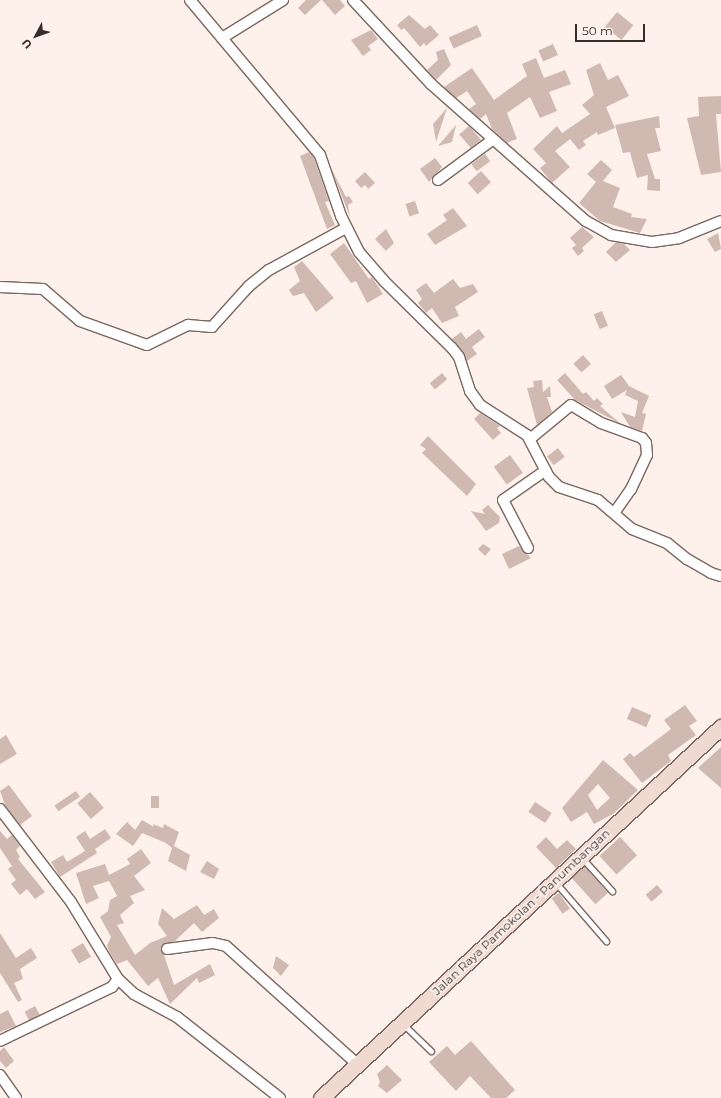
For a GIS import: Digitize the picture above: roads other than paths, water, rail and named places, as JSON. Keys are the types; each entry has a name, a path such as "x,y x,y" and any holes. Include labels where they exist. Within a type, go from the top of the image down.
{"main road":[{"name":"Jalan Raya Pamokolan - Panumbangan","path":"321,1098 401,1022 721,727"}],"street":[{"path":"190,0 320,155 346,228 359,252 384,281 452,348 459,357 470,391 480,405 509,421 530,440 546,470 559,487 598,500 632,528 667,543 687,560 711,573 721,576"},
{"path":"222,38 283,0"},
{"path":"353,0 431,84 492,140 586,221 611,234 629,240 666,242 721,221"},
{"path":"438,180 492,140"},
{"path":"0,287 43,289 80,321 146,345 188,325 212,328 249,286 269,270 346,228"},
{"path":"530,440 571,405 602,423 642,438 648,448 647,455 631,489 614,513"},
{"path":"528,548 503,500 546,470"},
{"path":"0,810 75,908 118,979 134,994 177,1016 280,1098"},
{"path":"167,949 213,942 226,946 357,1064"},
{"path":"0,1041 112,987 118,979"},
{"path":"0,1074 16,1098"}],"lane":[{"path":"581,856 612,891"},
{"path":"554,881 606,941"},
{"path":"401,1022 431,1051"}]}
